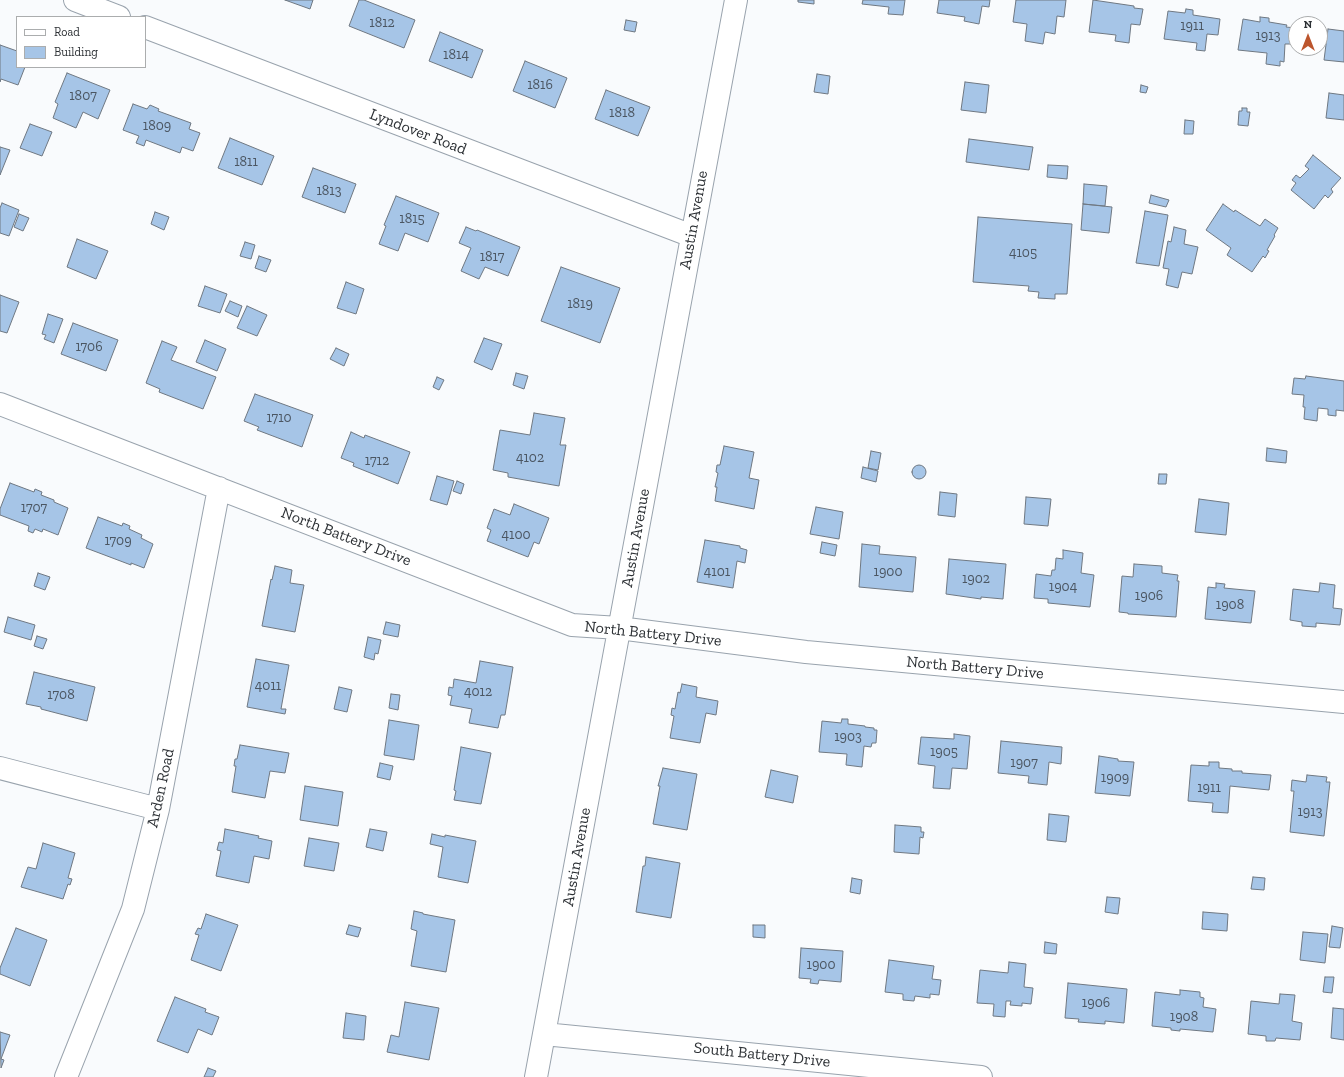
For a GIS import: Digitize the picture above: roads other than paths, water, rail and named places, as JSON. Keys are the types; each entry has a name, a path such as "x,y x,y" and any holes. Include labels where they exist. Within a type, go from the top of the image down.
{"street":[{"path":"75,0 116,16"},
{"name":"Austin Avenue","path":"536,1077 736,0"},
{"name":"Lyndover Road","path":"146,27 692,236"},
{"name":"North Battery Drive","path":"0,404 572,625 619,628 806,652 1344,702"},
{"name":"Arden Road","path":"66,1077 133,909 158,809 219,488"},
{"path":"0,768 158,809"},
{"name":"South Battery Drive","path":"544,1034 981,1077"}]}
